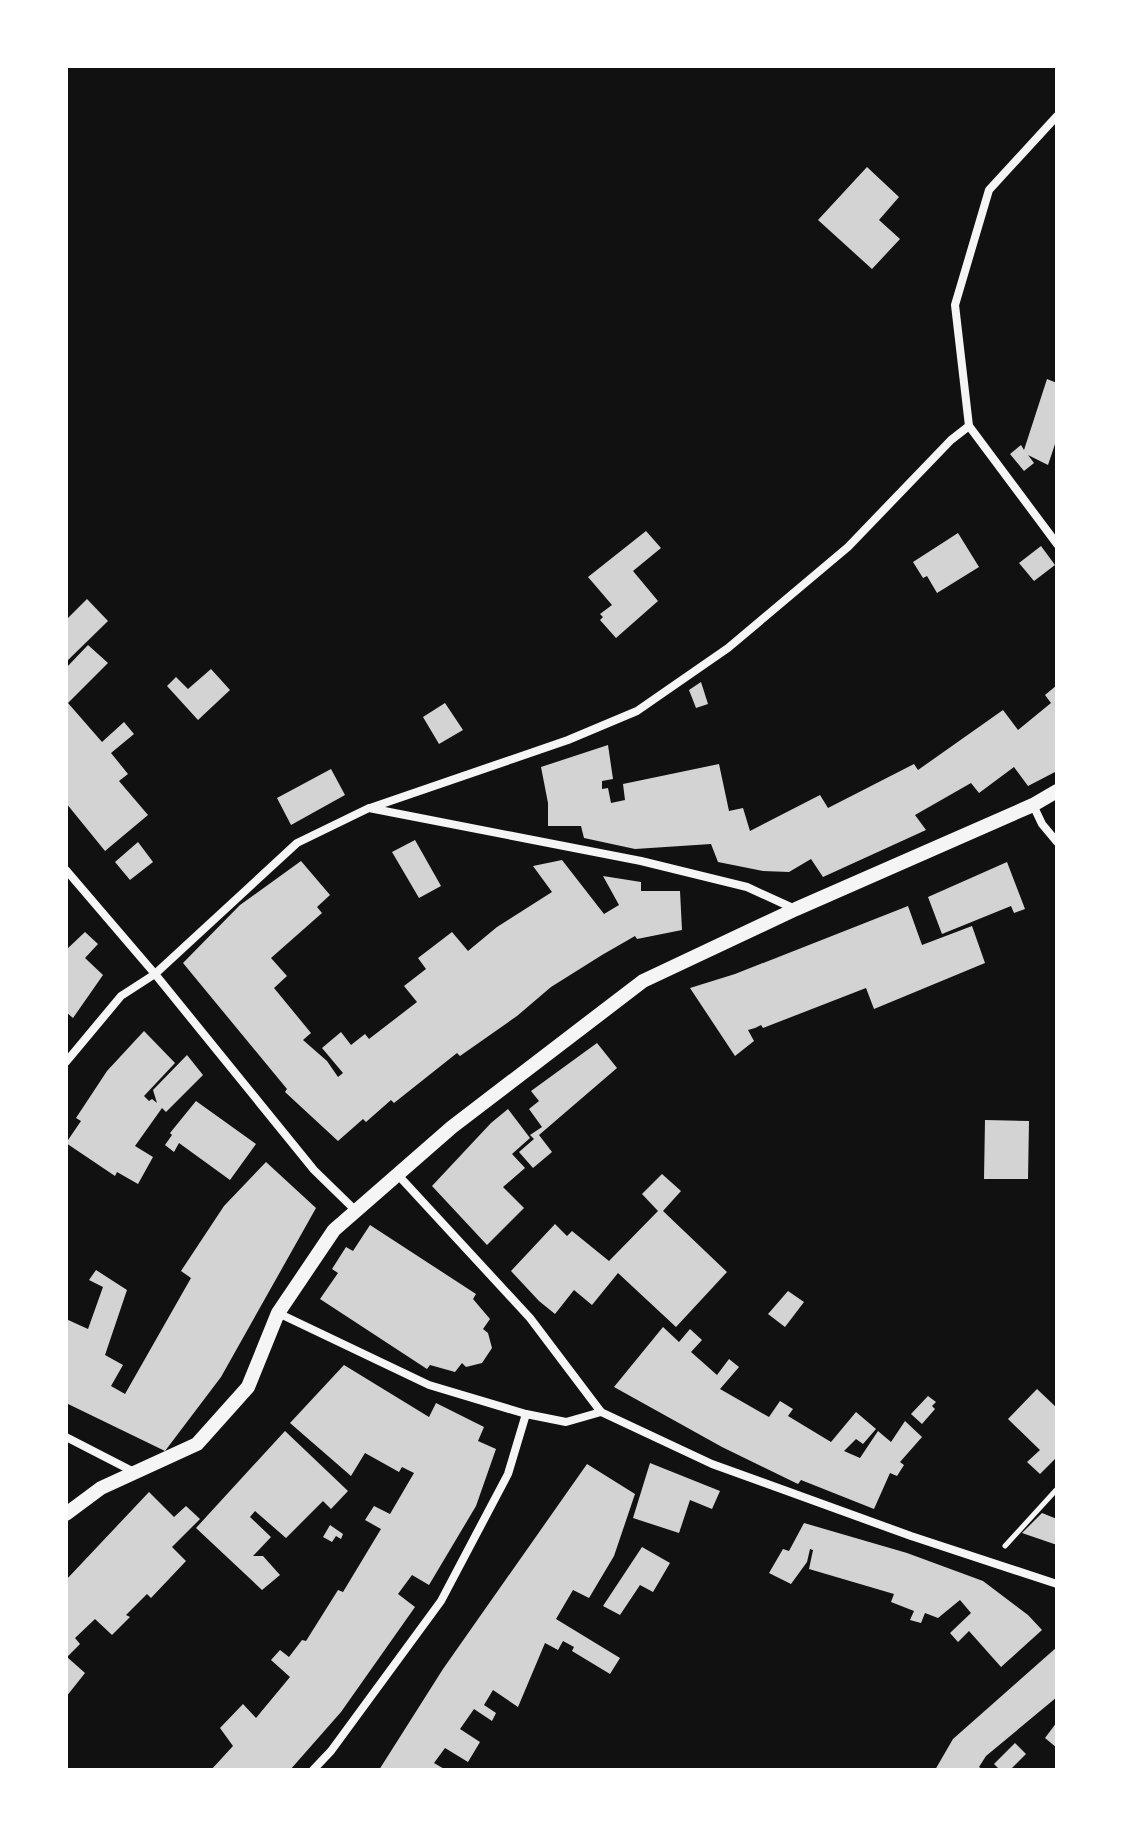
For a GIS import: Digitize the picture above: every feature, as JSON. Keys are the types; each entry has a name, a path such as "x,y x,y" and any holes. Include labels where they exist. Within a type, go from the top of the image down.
{"street":[{"path":"1057,116 989,190 955,305 969,426 1057,544"},
{"path":"66,1062 121,996 155,974 297,843 369,808 568,740 637,711 728,648 848,547 951,440 969,426"},
{"path":"66,1514 101,1488 197,1444 248,1387 278,1313 334,1230 452,1127 643,981 796,909 1033,805 1057,791"},
{"path":"1033,805 1042,824 1057,842"},
{"path":"369,808 641,861 747,887 796,909"},
{"path":"66,870 314,1170 355,1210"},
{"path":"398,1175 530,1318 601,1412 712,1464 911,1536 1057,1584"},
{"path":"278,1313 429,1385 526,1414 566,1422 601,1412"},
{"path":"313,1770 331,1751 441,1601 508,1474 526,1414"},
{"path":"66,1437 136,1473"}],"path":[{"path":"991,1562 1057,1489"}],"building":[{"path":"867,167 899,197 879,220 900,239 872,269 818,220"},
{"path":"1047,379 1057,383 1057,438 1048,465 1028,455 1034,463 1024,471 1010,454 1021,445 1024,450"},
{"path":"646,531 661,548 633,571 658,601 616,638 600,620 603,617 600,614 612,605 588,577"},
{"path":"958,533 979,567 937,593 927,576 923,578 913,562"},
{"path":"1041,546 1055,565 1034,581 1019,563"},
{"path":"87,599 108,621 66,662 66,620"},
{"path":"88,645 108,663 68,703 102,742 124,722 134,734 111,753 128,774 119,781 148,815 105,851 66,803 66,668"},
{"path":"211,669 230,690 198,720 167,686 176,677 188,689"},
{"path":"701,682 708,704 696,708 689,690"},
{"path":"1057,685 1057,771 1028,786 1014,767 979,793 971,783 915,815 926,830 823,877 811,859 789,872 763,871 718,862 711,844 635,849 584,838 581,826 548,826 548,803 541,767 608,745 613,779 602,781 602,789 608,788 611,803 625,800 623,784 719,764 729,811 743,808 750,831 820,795 828,808 914,764 918,770 1003,710 1018,730 1051,703 1045,695"},
{"path":"445,703 463,730 439,744 423,717"},
{"path":"331,769 345,795 291,825 277,798"},
{"path":"415,840 441,886 419,898 392,852"},
{"path":"138,842 153,862 130,880 115,862"},
{"path":"562,860 604,914 619,905 603,876 641,882 641,891 680,891 682,930 637,939 635,936 602,955 551,987 517,1016 460,1056 457,1053 394,1103 391,1100 366,1122 363,1119 338,1141 285,1092 287,1089 183,963 240,905 301,861 330,895 317,907 322,913 271,958 287,976 274,988 311,1033 303,1040 327,1061 338,1077 343,1073 322,1048 341,1032 351,1045 365,1034 369,1039 417,1002 404,986 426,969 418,958 452,932 468,951 497,927 552,892 533,866"},
{"path":"1007,862 1025,909 1014,913 1011,906 942,934 928,897"},
{"path":"908,906 922,945 972,926 985,963 874,1009 866,988 763,1028 761,1025 748,1030 754,1041 735,1056 690,988 735,974"},
{"path":"85,932 98,944 85,958 103,975 73,1018 66,1012 66,950"},
{"path":"144,1031 175,1063 144,1096 149,1101 152,1099 157,1103 153,1090 187,1055 203,1075 166,1112 162,1108 135,1146 153,1157 138,1184 117,1172 115,1176 66,1143 81,1121 76,1118 107,1071"},
{"path":"597,1043 617,1068 539,1135 552,1152 533,1168 519,1152 534,1139 530,1135 542,1127 529,1109 539,1101 531,1091"},
{"path":"196,1101 256,1144 230,1180 179,1143 174,1152 165,1145 172,1135 170,1133"},
{"path":"508,1109 530,1138 512,1154 525,1168 503,1187 524,1208 487,1245 432,1186"},
{"path":"985,1120 1029,1121 1028,1179 984,1179"},
{"path":"266,1162 316,1208 221,1377 165,1451 66,1403 66,1319 88,1329 103,1287 89,1280 96,1270 127,1290 105,1355 123,1365 111,1386 125,1394 191,1278 181,1271 224,1206"},
{"path":"662,1174 681,1191 663,1211 727,1272 676,1327 618,1273 592,1305 574,1290 555,1314 511,1271 555,1224 567,1236 572,1231 609,1261 658,1211 642,1194"},
{"path":"370,1225 476,1294 473,1299 490,1319 483,1329 488,1333 492,1348 482,1363 466,1367 462,1363 455,1372 430,1365 427,1369 320,1299 338,1273 332,1269 346,1247 353,1251"},
{"path":"788,1291 804,1302 785,1327 768,1314"},
{"path":"663,1327 679,1342 690,1329 702,1340 691,1352 717,1375 729,1359 739,1367 720,1389 769,1417 780,1401 793,1409 788,1416 831,1442 856,1412 876,1429 863,1444 856,1439 844,1451 860,1458 878,1431 891,1442 905,1421 922,1437 900,1462 904,1465 897,1476 890,1473 874,1509 801,1480 798,1484 722,1447 614,1387"},
{"path":"344,1365 429,1417 436,1403 484,1427 478,1441 496,1449 476,1506 429,1585 412,1575 398,1594 415,1607 341,1712 290,1770 211,1770 233,1746 220,1728 243,1704 256,1718 290,1677 271,1660 280,1650 289,1657 302,1640 306,1641 338,1590 343,1592 381,1529 365,1520 374,1506 390,1514 414,1473 402,1467 399,1472 365,1453 351,1476 290,1423"},
{"path":"1037,1389 1057,1408 1057,1457 1040,1474 1027,1462 1040,1450 1008,1419"},
{"path":"928,1396 936,1402 932,1406 935,1409 922,1424 911,1414"},
{"path":"285,1431 348,1491 331,1509 323,1501 286,1538 255,1511 250,1517 271,1537 253,1556 263,1556 280,1575 262,1590 196,1528"},
{"path":"650,1463 720,1491 712,1509 690,1500 679,1533 633,1518"},
{"path":"587,1464 635,1494 614,1556 589,1598 573,1590 556,1619 620,1658 610,1674 572,1651 574,1647 563,1641 558,1650 545,1643 518,1707 493,1690 484,1705 496,1713 492,1721 474,1709 460,1729 480,1742 468,1762 445,1748 434,1763 446,1770 379,1770 443,1669"},
{"path":"149,1492 174,1517 186,1506 200,1519 172,1547 186,1561 151,1598 147,1594 126,1615 130,1617 112,1635 95,1619 75,1638 80,1644 67,1657 85,1673 66,1697 66,1580"},
{"path":"1042,1513 1057,1519 1057,1545 1022,1533"},
{"path":"804,1523 907,1553 983,1581 1028,1615 1042,1630 1001,1667 969,1631 958,1642 950,1633 971,1613 960,1600 938,1618 925,1613 921,1623 910,1620 914,1611 891,1602 894,1594 809,1569 813,1550 810,1549 807,1562 791,1584 769,1573 783,1549 789,1551"},
{"path":"330,1525 343,1534 341,1539 336,1536 332,1542 323,1537"},
{"path":"642,1547 670,1563 653,1592 640,1585 620,1615 603,1606"},
{"path":"1057,1647 1057,1697 986,1756 979,1767 984,1770 935,1770 953,1739"},
{"path":"1057,1722 1057,1748 1045,1738"},
{"path":"1015,1743 1026,1754 1010,1770 1000,1770 994,1764"}]}
